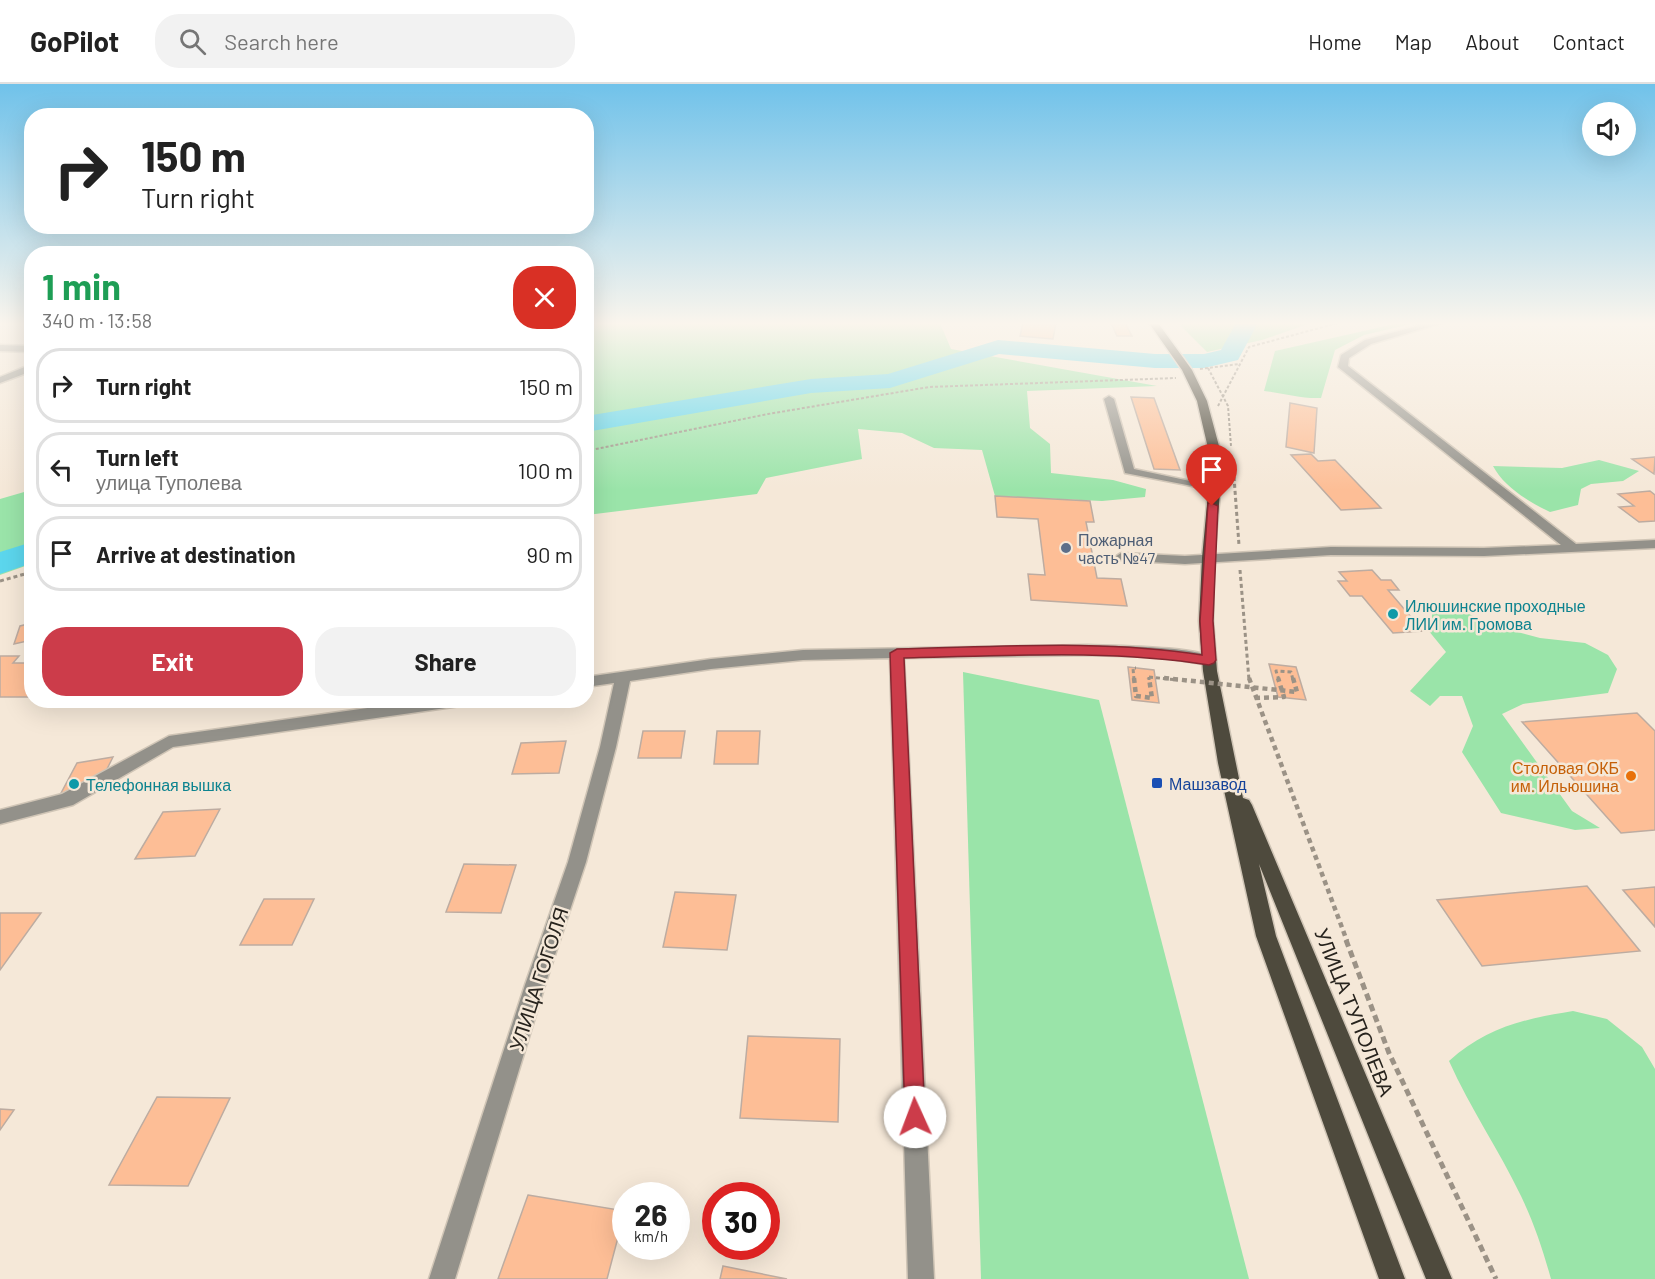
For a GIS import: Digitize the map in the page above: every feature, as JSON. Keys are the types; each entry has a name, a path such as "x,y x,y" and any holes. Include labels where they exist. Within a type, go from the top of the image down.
{"main road":[{"name":"УЛИЦА ТУПОЛЕВА","path":"1191,379 1209,422 1217,460 1208,558 1206,621 1209,660 1226,763 1266,936 1392,1279"},
{"name":"УЛИЦА ТУПОЛЕВА","path":"1226,763 1439,1279"}],"street":[{"path":"1358,379 1573,548"},
{"path":"1108,399 1129,471 1214,489"},
{"path":"1121,557 1185,560 1353,550 1484,552 1655,544"},
{"path":"594,681 711,664 803,656 1088,651 1159,652 1209,660"},
{"path":"897,653 921,1279"},
{"name":"УЛИЦА ГОГОЛЯ","path":"442,1279 535,985 577,862 608,747 623,677"},
{"path":"0,817 67,800 170,742 410,708"}],"path":[{"path":"594,449 768,414 929,387 1082,379"},
{"path":"1214,379 1228,406 1232,453"},
{"path":"1209,422 1232,379"},
{"path":"1233,476 1250,684 1389,1053 1496,1279"},
{"path":"0,581 24,574"},
{"path":"1133,668 1136,696 1152,698 1149,677 1297,693 1291,672 1276,671 1284,698 1255,698"}],"green space":[{"path":"594,379 1117,379 1157,386 1027,391 1030,428 1050,444 1051,473 1113,480 1146,489 1145,497 1102,501 995,496 982,450 934,448 902,433 858,429 862,459 766,478 757,494 594,514"},
{"path":"1267,379 1327,379 1321,398 1264,391"},
{"path":"1599,460 1639,471 1623,481 1591,484 1581,489 1578,505 1550,512 1510,487 1493,466 1562,468"},
{"path":"24,492 24,566 0,575 0,499"},
{"path":"1449,604 1491,625 1540,638 1585,643 1608,655 1617,669 1608,693 1523,704 1502,714 1572,811 1600,828 1575,830 1501,813 1462,752 1473,726 1462,696 1440,696 1430,706 1410,691 1446,652 1428,630 1434,608"},
{"path":"963,672 1099,700 1249,1279 981,1279"},
{"path":"1573,1011 1607,1019 1642,1047 1655,1069 1655,1279 1551,1279 1538,1237 1521,1196 1449,1061 1463,1049 1492,1032 1522,1021"}],"building":[{"path":"1131,397 1154,398 1180,470 1154,469"},
{"path":"1290,403 1317,408 1314,453 1286,447"},
{"path":"1311,454 1318,461 1335,460 1381,508 1341,510 1291,455"},
{"path":"1655,457 1654,474 1632,459"},
{"path":"1650,491 1655,495 1655,521 1639,522 1619,507 1634,506 1618,494"},
{"name":"Пожарная часть №47","path":"995,496 1090,501 1094,522 1086,522 1097,578 1121,579 1127,606 1031,600 1028,574 1045,575 1038,519 997,517"},
{"name":"Илюшинские проходные ЛИИ им. Громова","path":"1372,570 1381,580 1391,580 1399,590 1388,590 1423,631 1393,633 1362,596 1350,596 1338,581 1347,581 1339,572"},
{"path":"24,625 24,642 14,644 20,626"},
{"path":"0,656 19,656 13,663 24,663 24,697 0,697"},
{"path":"1269,664 1296,667 1306,700 1278,697"},
{"path":"1128,667 1154,670 1159,703 1132,700"},
{"path":"1637,713 1655,731 1655,830 1621,833 1522,722"},
{"path":"643,731 685,731 681,758 638,758"},
{"path":"717,731 760,731 758,764 714,764"},
{"path":"566,741 559,773 512,774 521,743"},
{"name":"Телефонная вышка","path":"113,757 105,773 60,795 77,763"},
{"path":"220,809 195,856 135,859 163,812"},
{"path":"464,864 516,865 501,913 446,912"},
{"path":"1587,886 1640,951 1482,966 1437,900"},
{"path":"1655,887 1655,927 1623,890"},
{"path":"675,892 736,895 727,950 663,947"},
{"path":"264,899 314,899 292,945 240,945"},
{"path":"0,913 41,913 0,970"},
{"path":"748,1036 840,1039 838,1122 740,1118"},
{"path":"157,1097 230,1098 188,1186 109,1185"},
{"path":"0,1109 14,1110 0,1130"},
{"path":"528,1195 612,1209 612,1260 607,1279 498,1279"},
{"path":"723,1266 787,1279 720,1279"}],"waterway":[{"path":"594,423 811,386 897,379"},
{"path":"0,564 24,554"}],"place":[{"name":"Пожарная часть №47","path":"1066,548"},
{"name":"Илюшинские проходные ЛИИ им. Громова","path":"1393,614"},
{"name":"Столовая ОКБ им. Ильюшина","path":"1631,776"},
{"name":"Машзавод","path":"1157,783"},
{"name":"Телефонная вышка","path":"74,784"}],"route":[{"path":"915,1117 897,653 1159,652 1209,660 1206,621 1212,506"}]}
